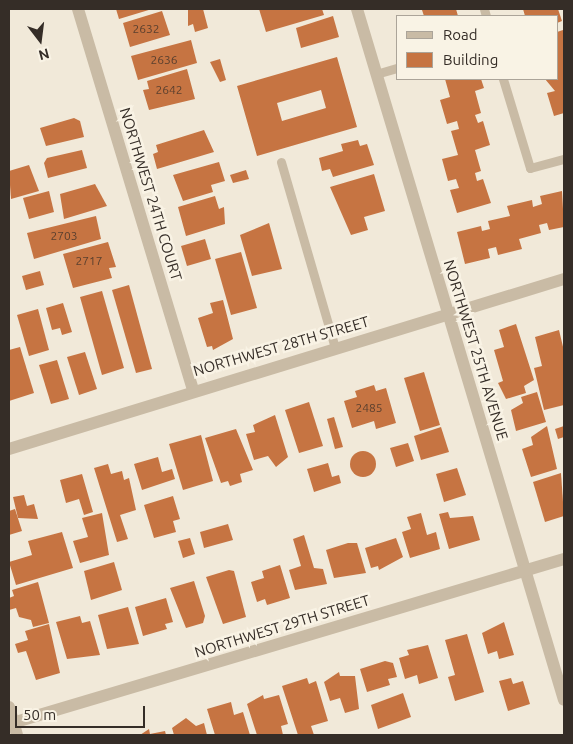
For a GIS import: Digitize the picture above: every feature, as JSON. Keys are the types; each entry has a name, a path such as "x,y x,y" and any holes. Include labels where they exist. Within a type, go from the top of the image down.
{"street":[{"name":"NORTHWEST 24TH COURT","path":"78,9 193,389"},
{"name":"NORTHWEST 25TH AVENUE","path":"357,9 564,700"},
{"name":"NORTHWEST 28TH STREET","path":"9,448 193,389 564,279"},
{"name":"NORTHWEST 29TH STREET","path":"11,723 564,559"},
{"path":"9,707 11,723 17,735"}],"lane":[{"path":"376,74 396,68"},
{"path":"503,80 530,168 564,159"},
{"path":"281,162 335,348"}],"building":[{"path":"116,9 152,9 119,19"},
{"path":"188,9 203,9 208,28 195,32 193,24 188,26"},
{"path":"259,9 322,9 324,15 266,32"},
{"path":"415,9 456,9 458,15 424,15 422,10"},
{"path":"523,9 558,9 562,21 558,23 558,15 525,15"},
{"path":"162,11 170,35 130,47 123,23"},
{"path":"333,16 339,37 301,48 296,28"},
{"path":"563,30 564,113 554,116 547,93 555,91 546,80 558,80 558,32"},
{"path":"191,40 197,63 138,80 131,56"},
{"path":"337,57 357,127 257,156 237,86","holes":["321,90 326,108 282,121 277,103"]},
{"path":"220,59 226,80 220,82 210,62"},
{"path":"187,69 195,99 149,110 143,90 149,89 147,81"},
{"path":"445,80 481,80 484,88 475,91 481,113 475,115 478,123 483,121 490,145 475,150 481,171 475,173 477,181 483,179 491,203 457,213 450,190 459,188 456,179 448,181 442,159 458,155 451,131 459,129 457,121 447,124 440,100 450,97"},
{"path":"74,118 80,121 84,137 46,146 40,128"},
{"path":"204,130 214,152 157,169 153,154 158,152 156,145"},
{"path":"358,140 360,146 367,144 374,165 333,177 330,169 322,171 319,158 343,151 341,144"},
{"path":"82,150 87,168 48,178 44,163 47,158"},
{"path":"219,162 225,181 211,185 213,192 183,201 173,175"},
{"path":"29,165 39,191 11,199 9,171"},
{"path":"246,170 249,179 233,183 230,175"},
{"path":"374,174 385,211 364,217 368,230 351,235 330,187"},
{"path":"95,184 107,206 64,219 60,194"},
{"path":"49,191 54,212 29,219 23,198"},
{"path":"562,191 564,227 549,230 547,223 539,225 541,233 519,239 522,249 498,255 496,247 488,249 490,258 465,264 457,232 481,226 482,231 490,229 488,221 510,216 507,206 532,200 533,207 542,204 540,196"},
{"path":"215,196 219,209 224,207 225,224 186,236 178,207"},
{"path":"96,216 101,239 34,259 27,233"},
{"path":"269,223 282,269 252,276 240,235"},
{"path":"205,239 211,259 187,266 181,246"},
{"path":"108,242 116,267 109,268 112,278 73,288 63,254"},
{"path":"241,252 257,308 231,315 215,259"},
{"path":"40,271 44,285 26,290 22,276"},
{"path":"129,285 152,369 136,373 112,290"},
{"path":"102,291 124,368 102,375 80,297"},
{"path":"223,300 233,339 213,350 212,346 207,347 198,318 213,313 210,303"},
{"path":"63,303 72,332 62,335 60,328 52,330 46,308"},
{"path":"38,309 49,350 29,356 17,315"},
{"path":"516,324 534,380 524,386 526,393 506,399 498,383 503,381 494,350 504,347 499,330"},
{"path":"559,330 564,351 564,405 544,410 534,368 542,366 535,337"},
{"path":"20,347 34,393 9,401 9,350"},
{"path":"85,352 97,389 79,395 67,357"},
{"path":"57,360 69,399 51,404 39,365"},
{"path":"424,372 440,425 420,431 404,378"},
{"path":"374,385 376,391 386,388 396,423 376,429 374,421 352,428 344,401 357,397 355,391"},
{"path":"537,392 546,422 516,431 511,410 523,403 521,397"},
{"path":"309,402 323,446 299,453 285,410"},
{"path":"275,415 288,457 276,467 268,456 254,460 246,434 255,432 253,425"},
{"path":"334,417 343,447 335,449 327,419"},
{"path":"547,426 557,469 531,477 522,449 533,445 531,437"},
{"path":"564,426 564,437 558,439 555,429"},
{"path":"441,427 449,452 421,460 414,436"},
{"path":"236,429 253,470 240,474 242,482 230,486 228,481 221,483 205,438"},
{"path":"201,435 213,481 183,490 169,444"},
{"path":"408,443 414,461 396,467 390,448"},
{"path":"363,451 372,455 376,464 372,473 363,477 354,473 350,464 354,455"},
{"path":"158,457 162,472 172,469 175,479 142,490 134,464"},
{"path":"328,463 332,477 339,475 341,483 314,492 307,469"},
{"path":"108,464 111,474 122,471 124,480 129,478 136,510 120,515 128,539 117,542 94,468"},
{"path":"457,468 466,495 444,502 436,474"},
{"path":"561,473 564,516 545,522 533,482"},
{"path":"82,474 93,512 84,515 79,499 66,503 60,480"},
{"path":"24,495 27,506 34,504 38,519 18,518 13,497"},
{"path":"173,496 180,519 173,521 176,532 154,538 144,505"},
{"path":"15,509 22,531 9,535 9,511"},
{"path":"448,512 450,518 473,516 480,540 449,549 439,514"},
{"path":"102,513 109,555 80,563 73,541 88,537 82,518"},
{"path":"421,513 427,535 436,532 440,549 410,558 402,532 411,529 407,517"},
{"path":"228,524 233,540 204,548 200,532"},
{"path":"62,532 73,568 16,585 9,562 32,555 28,541"},
{"path":"304,535 314,568 323,569 327,584 295,590 289,570 301,566 293,539"},
{"path":"190,538 195,554 183,558 178,541"},
{"path":"396,538 403,557 379,570 378,566 371,568 365,548"},
{"path":"348,543 357,543 366,573 334,578 326,550"},
{"path":"114,562 122,590 91,600 84,571"},
{"path":"280,565 290,598 267,605 265,599 257,602 251,582 264,578 262,571"},
{"path":"229,570 234,571 246,617 223,624 206,577"},
{"path":"194,581 205,616 203,623 186,628 170,588"},
{"path":"38,582 49,623 33,627 31,620 19,617 16,608 9,610 9,598 14,596 12,590"},
{"path":"166,598 173,622 165,624 167,629 143,636 135,607"},
{"path":"128,607 139,644 107,649 98,615"},
{"path":"80,616 82,623 90,621 100,655 67,659 56,622"},
{"path":"504,622 514,655 499,659 497,651 488,654 482,633"},
{"path":"49,624 60,673 36,680 26,651 18,653 15,644 28,640 25,631"},
{"path":"467,634 484,692 455,701 448,677 455,675 445,640"},
{"path":"428,645 438,678 419,684 417,675 405,679 399,658 409,655 407,650"},
{"path":"385,661 393,663 397,677 388,679 390,685 367,692 360,669"},
{"path":"339,672 340,676 355,676 359,709 345,713 340,698 330,701 324,682"},
{"path":"307,678 309,684 316,681 328,721 311,726 314,735 298,735 282,686"},
{"path":"511,678 513,684 523,681 530,704 508,711 499,681"},
{"path":"403,693 411,717 378,729 371,705"},
{"path":"263,695 264,699 279,695 288,724 281,726 283,735 257,735 247,704"},
{"path":"231,702 234,715 243,712 250,735 215,735 207,709"},
{"path":"186,718 196,726 204,723 207,735 174,735 172,728"},
{"path":"149,729 150,734 165,731 166,735 140,735"}]}
